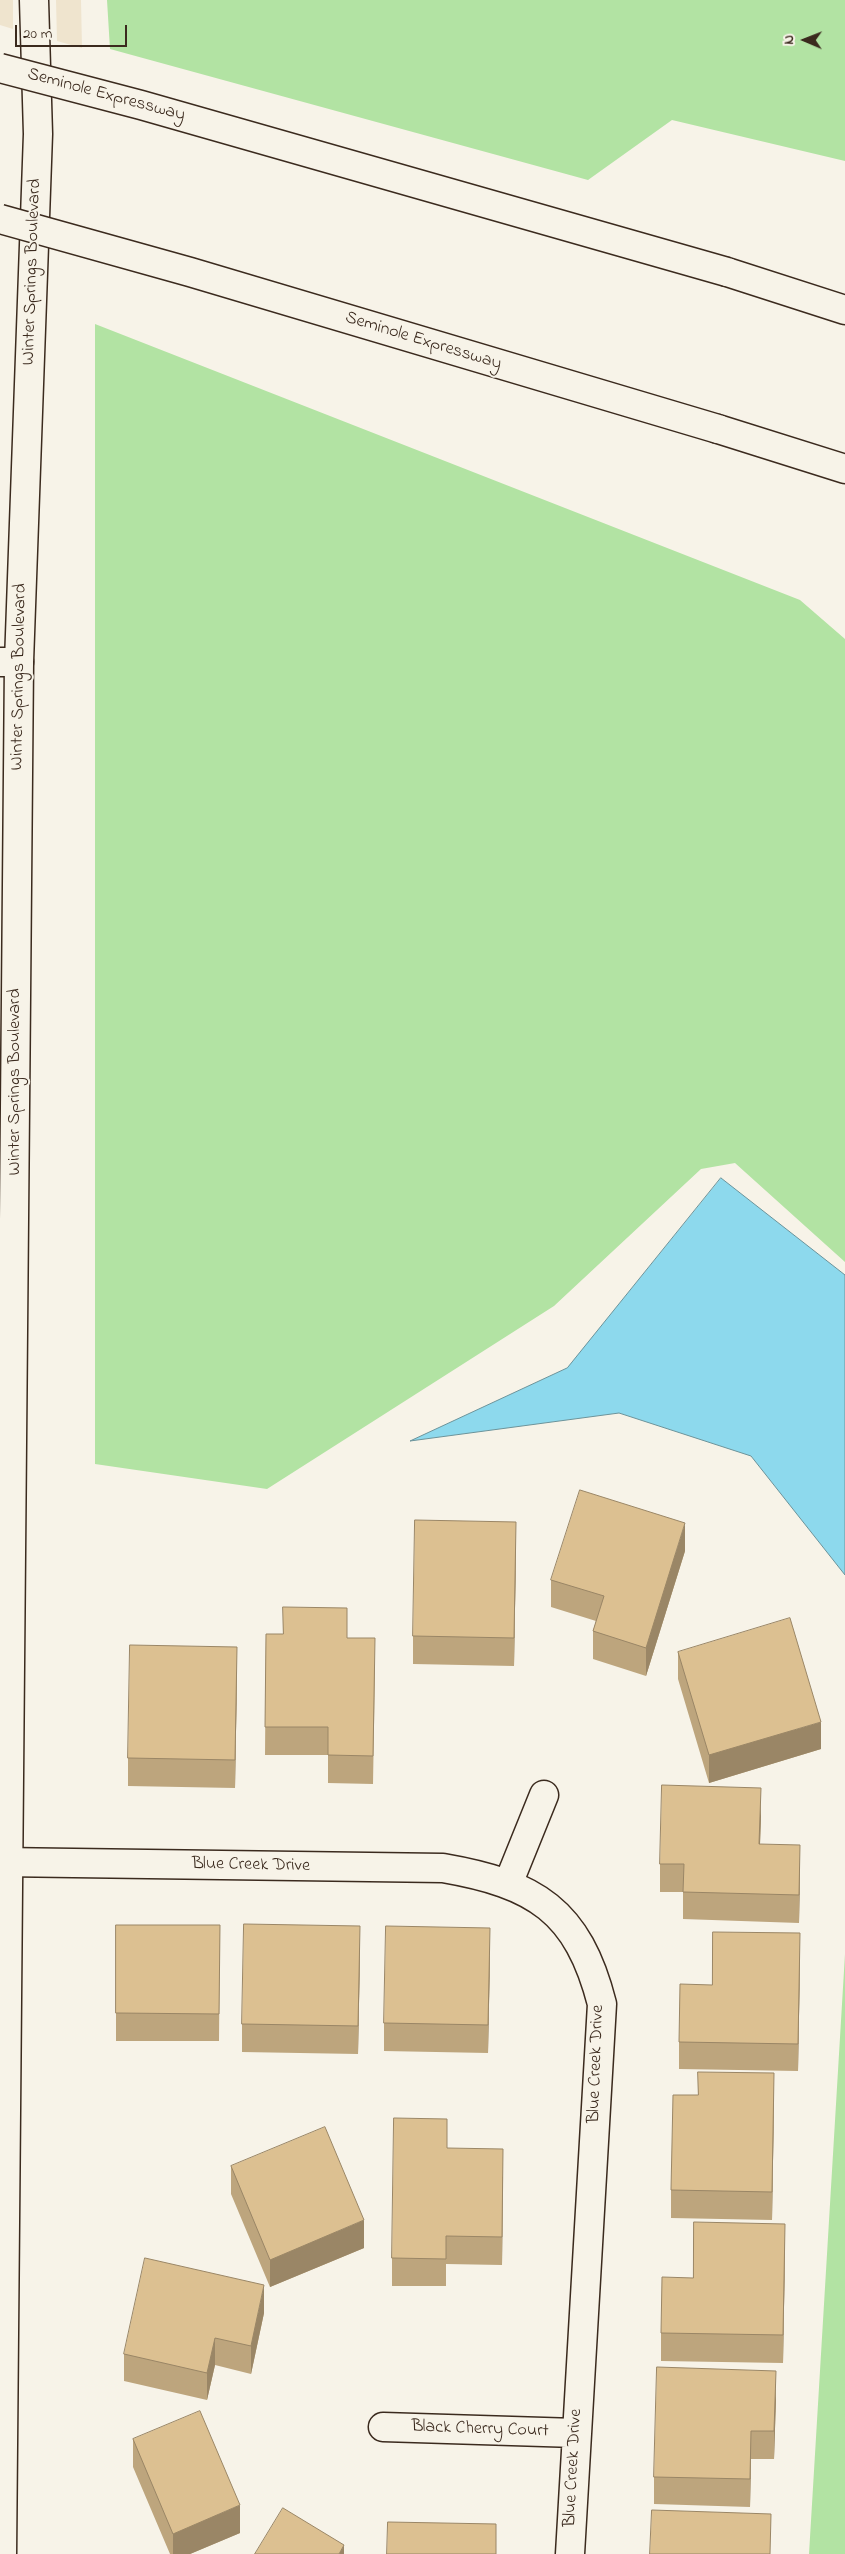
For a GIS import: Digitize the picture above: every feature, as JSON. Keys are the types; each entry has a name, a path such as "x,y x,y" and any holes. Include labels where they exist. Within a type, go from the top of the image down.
{"main road":[{"name":"Winter Springs Boulevard","path":"2,2554 9,662 38,134 34,0"},
{"name":"Seminole Expressway","path":"0,68 141,105 727,272 845,310"},
{"name":"Seminole Expressway","path":"0,220 190,272 718,429 845,469"},
{"path":"508,1884 544,1794"},
{"name":"Blue Creek Drive","path":"5,1862 443,1868 487,1875 526,1891 552,1908 576,1936 594,1973 602,2004 570,2554"},
{"name":"Black Cherry Court","path":"383,2427 576,2433"}],"shaded area":[{"path":"0,0 13,0 13,29 0,25"},
{"path":"56,0 81,0 82,48 57,41"}],"green space":[{"path":"107,0 845,0 845,161 672,120 588,180 110,49"},
{"path":"95,324 800,600 845,639 845,1262 735,1163 701,1169 554,1306 267,1489 95,1464"},
{"path":"845,1954 845,2554 809,2554"}],"water":[{"path":"721,1178 845,1275 845,1575 751,1456 619,1413 410,1441 567,1368"}],"building":[{"path":"580,1490 685,1523 646,1648 593,1631 604,1596 551,1580"},
{"path":"415,1520 516,1522 514,1638 413,1636"},
{"path":"283,1607 347,1608 347,1638 375,1638 373,1756 328,1755 328,1727 265,1727 266,1634 283,1634"},
{"path":"790,1618 821,1722 709,1755 678,1652"},
{"path":"130,1645 237,1647 235,1760 128,1758"},
{"path":"662,1785 761,1788 759,1844 800,1845 799,1895 683,1892 684,1864 660,1864"},
{"path":"244,1924 360,1926 358,2026 242,2024"},
{"path":"116,1925 220,1925 219,2014 116,2013"},
{"path":"386,1926 490,1928 488,2025 384,2023"},
{"path":"713,1932 800,1933 798,2044 679,2042 680,1984 712,1985"},
{"path":"698,2072 774,2073 772,2192 671,2190 673,2095 698,2095"},
{"path":"394,2118 447,2119 447,2148 503,2149 502,2237 446,2236 446,2259 392,2258"},
{"path":"325,2127 364,2220 270,2260 231,2166"},
{"path":"694,2222 785,2224 783,2335 661,2333 662,2277 693,2278"},
{"path":"145,2258 264,2285 251,2346 215,2338 207,2373 124,2354"},
{"path":"657,2367 776,2371 774,2431 751,2431 750,2479 654,2477"},
{"path":"200,2411 240,2505 173,2534 133,2439"},
{"path":"283,2508 344,2545 339,2554 255,2554"},
{"path":"652,2510 771,2514 770,2554 650,2554"},
{"path":"388,2522 496,2524 496,2554 387,2554"}]}
